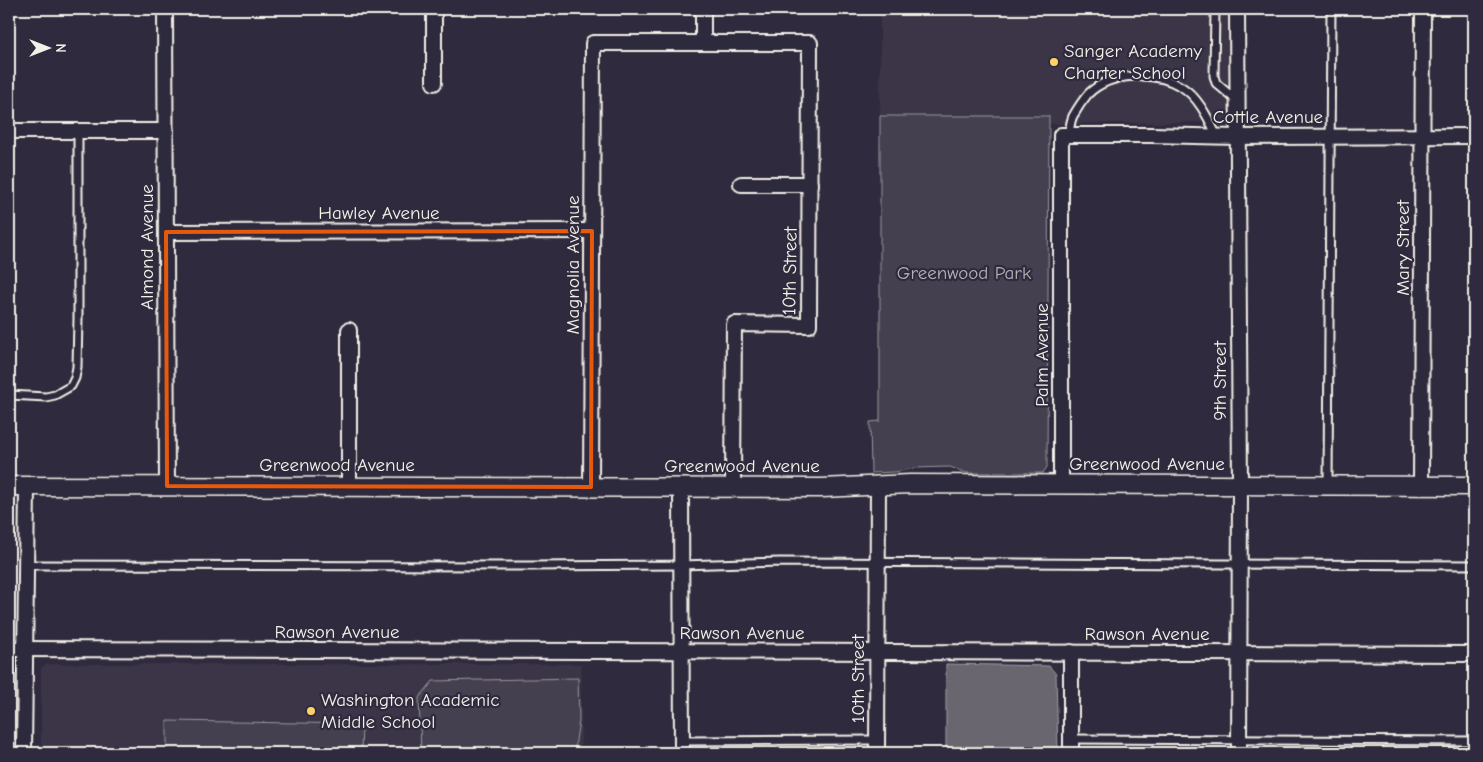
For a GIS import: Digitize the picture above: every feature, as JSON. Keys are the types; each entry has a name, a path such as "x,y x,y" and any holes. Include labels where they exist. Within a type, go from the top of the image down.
{"street":[{"name":"Almond Avenue","path":"165,9 167,486"},
{"path":"434,9 434,82"},
{"path":"703,9 703,43"},
{"name":"9th Street","path":"1237,9 1240,486 1239,747"},
{"name":"Mary Street","path":"1420,487 1423,9"},
{"name":"Magnolia Avenue","path":"591,487 593,43 703,43"},
{"name":"10th Street","path":"703,43 810,43 809,325 734,324 733,487"},
{"path":"9,131 166,131"},
{"name":"Cottle Avenue","path":"1065,135 1237,137 1474,136"},
{"name":"Palm Avenue","path":"1061,485 1065,135"},
{"path":"741,184 810,184"},
{"name":"Hawley Avenue","path":"166,232 592,231"},
{"path":"349,330 349,487"},
{"name":"Greenwood Avenue","path":"9,486 822,488 1061,485 1474,486"},
{"path":"24,752 27,486"},
{"name":"10th Street","path":"877,746 878,486"},
{"path":"681,488 682,747"},
{"name":"Rawson Avenue","path":"9,649 1474,654"},
{"path":"1071,652 1071,746"}],"lane":[{"path":"1215,9 1214,76 1216,83 1237,101"},
{"path":"1328,485 1331,9"},
{"path":"1065,135 1072,118 1089,94 1111,80 1137,75 1162,78 1183,87 1200,105 1217,136"},
{"path":"9,395 46,397 55,395 71,386 78,367 78,131"},
{"path":"26,565 529,566 878,562 1474,565"},
{"path":"1071,746 1239,747 1474,741"},
{"path":"682,747 877,746"},
{"path":"9,751 24,752"}],"highlighted area":[{"path":"592,231 591,487 167,486 166,232"}],"shaded area":[{"name":"Sanger Academy Charter School","path":"880,9 1228,9 1228,117 1222,122 1048,124 1048,116 880,116"},
{"name":"Washington Academic Middle School","path":"47,664 581,664 581,753 41,753 41,668"},
{"path":"946,664 1049,666 1056,674 1058,753 946,753"}],"green space":[{"name":"Greenwood Park","path":"880,116 1049,116 1047,467 1043,473 967,473 950,467 914,468 896,472 871,473 870,422 880,421"},
{"path":"578,678 579,721 574,753 421,753 419,698 433,681"},
{"path":"167,721 362,724 361,753 167,753"}],"place":[{"name":"Sanger Academy Charter School","path":"1054,62"},
{"name":"Washington Academic Middle School","path":"311,711"}]}
